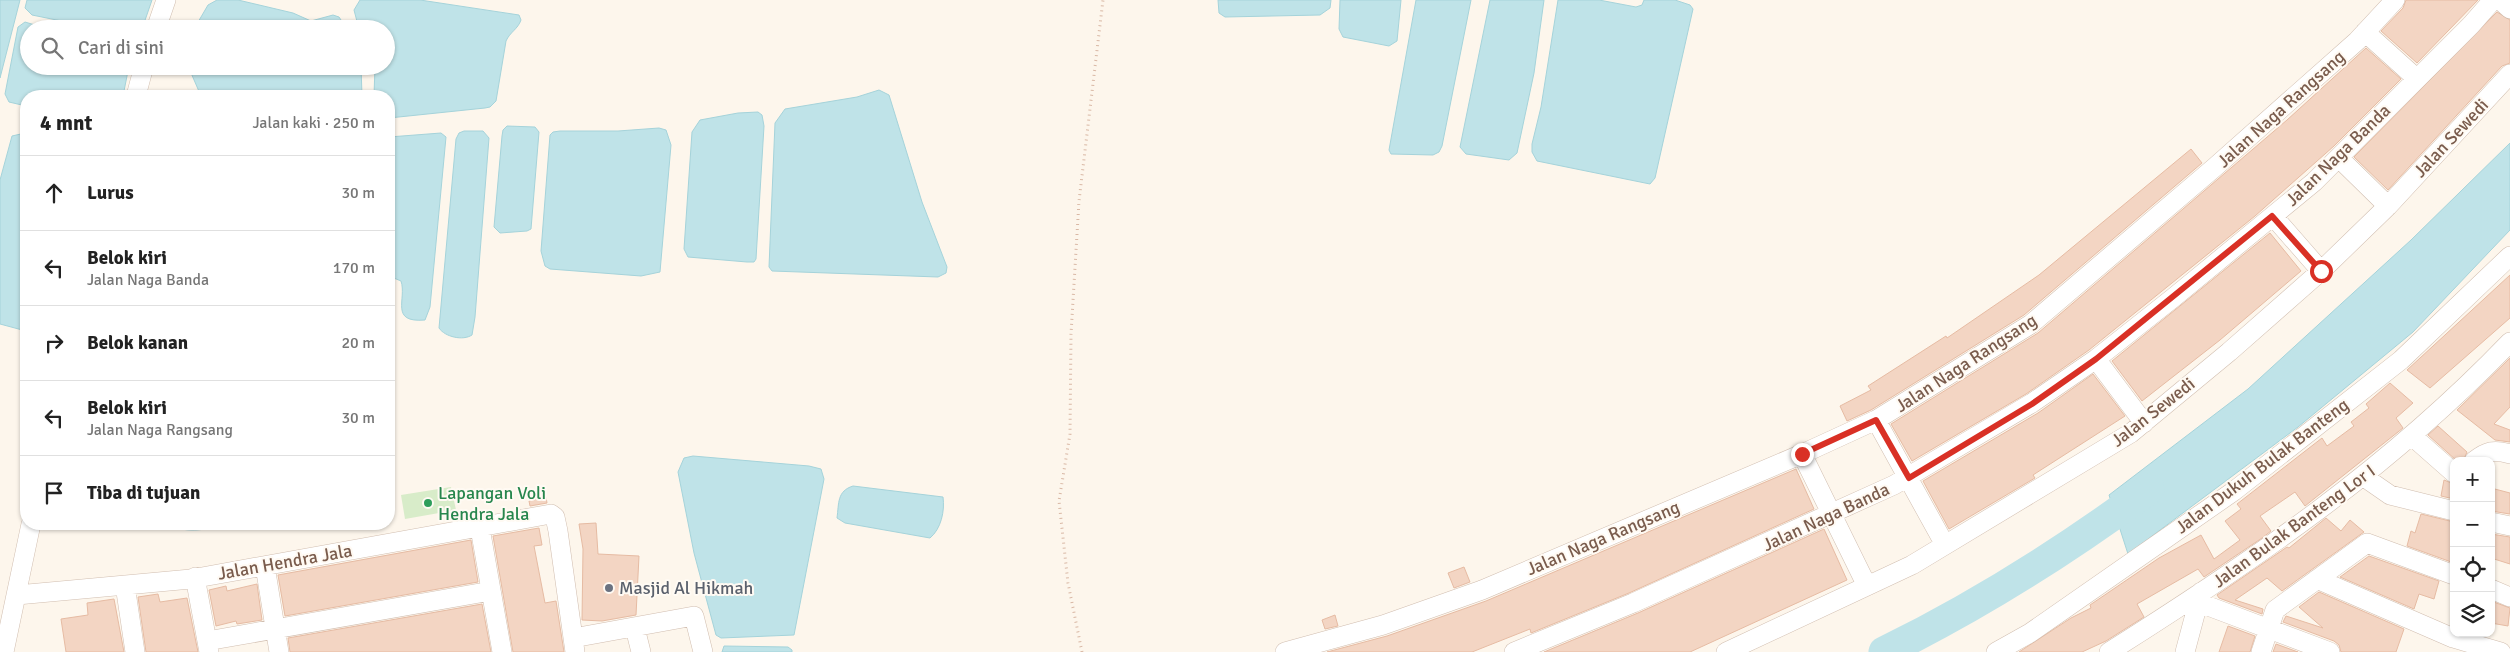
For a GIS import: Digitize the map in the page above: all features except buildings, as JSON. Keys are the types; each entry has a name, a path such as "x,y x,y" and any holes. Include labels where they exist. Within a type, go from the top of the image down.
{"street":[{"path":"159,20 166,0"},
{"name":"Jalan Naga Rangsang","path":"1285,652 1383,625 1482,590 1802,454 1876,420 2031,324 2215,167 2365,32 2395,0"},
{"name":"Jalan Naga Banda","path":"1524,651 1831,515 1909,478 2032,404 2096,359 2272,216 2339,158 2494,0"},
{"path":"2500,0 2510,9"},
{"path":"2365,32 2416,78"},
{"name":"Jalan Sewedi","path":"1726,652 1912,565 2131,433 2229,352 2321,271 2388,206 2510,74"},
{"path":"138,90 142,75"},
{"path":"2339,158 2388,206"},
{"path":"2272,216 2321,271"},
{"name":"Jalan Dukuh Bulak Banteng","path":"1996,652 2030,633 2234,491 2401,360 2510,256"},
{"name":"Jalan Bulak Banteng Lor I","path":"2108,652 2201,597 2364,477 2412,436 2510,342"},
{"path":"2096,359 2144,422"},
{"path":"1876,420 1946,545"},
{"path":"2412,436 2450,469"},
{"path":"2479,457 2485,452 2499,451 2510,454"},
{"path":"1802,454 1867,586"},
{"path":"2364,477 2390,495 2450,510"},
{"name":"Jalan Hendra Jala","path":"16,595 195,577 551,514 555,517 558,530 574,645"},
{"path":"2495,523 2510,526"},
{"path":"480,528 502,652"},
{"path":"4,652 30,530"},
{"path":"2261,652 2275,610 2367,542 2450,573"},
{"path":"265,566 279,652"},
{"path":"195,577 208,646 275,630 492,591"},
{"path":"2317,579 2453,638 2502,652"},
{"path":"125,585 135,652"},
{"path":"2495,591 2510,597"},
{"path":"2185,652 2201,597 2268,628 2330,652"},
{"path":"574,645 635,628 694,616 703,652"},
{"path":"635,628 640,652"}],"path":[{"path":"1082,652 1068,584 1059,501 1070,434 1071,334 1079,201 1103,0"}],"green space":[{"name":"Lapangan Voli Hendra Jala","path":"451,487 456,510 405,519 401,495"}],"water":[{"path":"0,0 20,0 0,78"},
{"path":"27,0 152,0 145,20 57,20 32,15 25,8"},
{"path":"217,0 238,0 293,13 309,20 199,20 208,5"},
{"path":"360,0 420,0 519,15 520,23 506,41 496,101 490,107 485,108 395,117 395,90 374,90 375,75 395,75 395,20 357,20 354,10"},
{"path":"1218,0 1331,0 1330,8 1320,15 1225,17 1219,13"},
{"path":"1340,0 1401,0 1397,41 1389,46 1343,37 1339,29"},
{"path":"1416,0 1471,0 1442,146 1439,152 1433,155 1391,154 1389,150"},
{"path":"1490,0 1544,0 1534,73 1517,153 1509,160 1466,154 1460,147"},
{"path":"1558,0 1599,0 1636,7 1642,5 1644,0 1675,0 1690,5 1693,9 1655,178 1650,184 1537,161 1532,152"},
{"path":"333,15 341,20 315,20"},
{"path":"20,26 20,75 127,75 124,90 20,90 20,105 9,102 5,94 18,27"},
{"path":"192,75 361,75 362,90 198,90"},
{"path":"879,90 889,95 922,202 947,267 946,273 938,277 772,271 769,267 775,123 785,109 857,97"},
{"path":"758,112 762,115 764,126 756,259 754,262 747,262 688,257 684,249 692,132 700,120 738,113"},
{"path":"507,126 535,127 539,132 531,229 500,233 494,227 502,136 503,130"},
{"path":"659,128 666,130 671,145 660,272 641,276 550,269 545,266 541,251 550,135 553,132 560,131 618,131"},
{"path":"464,131 483,131 489,138 475,317 472,335 459,338 445,334 439,328 456,139 459,133"},
{"path":"441,133 446,137 430,307 425,320 414,320 407,318 403,314 401,281 395,278 395,137"},
{"path":"20,134 20,329 0,324 0,180 12,136"},
{"path":"2510,143 2510,230 2413,332 2298,427 2128,554 2109,495 2248,389 2411,240"},
{"path":"693,456 809,466 821,469 824,479 794,635 721,638 716,635 694,553 678,472 684,458"},
{"path":"853,486 943,497 943,514 937,530 930,538 845,523 837,518 840,498 844,491"},
{"path":"724,646 788,647 792,652 722,652"}],"waterway":[{"path":"1884,652 1987,597 2053,556 2149,489"}],"place":[{"name":"Lapangan Voli Hendra Jala","path":"428,503"},
{"name":"Masjid Al Hikmah","path":"609,588"}],"route":[{"path":"1802,454 1876,420 1909,478 2032,404 2096,359 2272,216 2321,271"}]}
